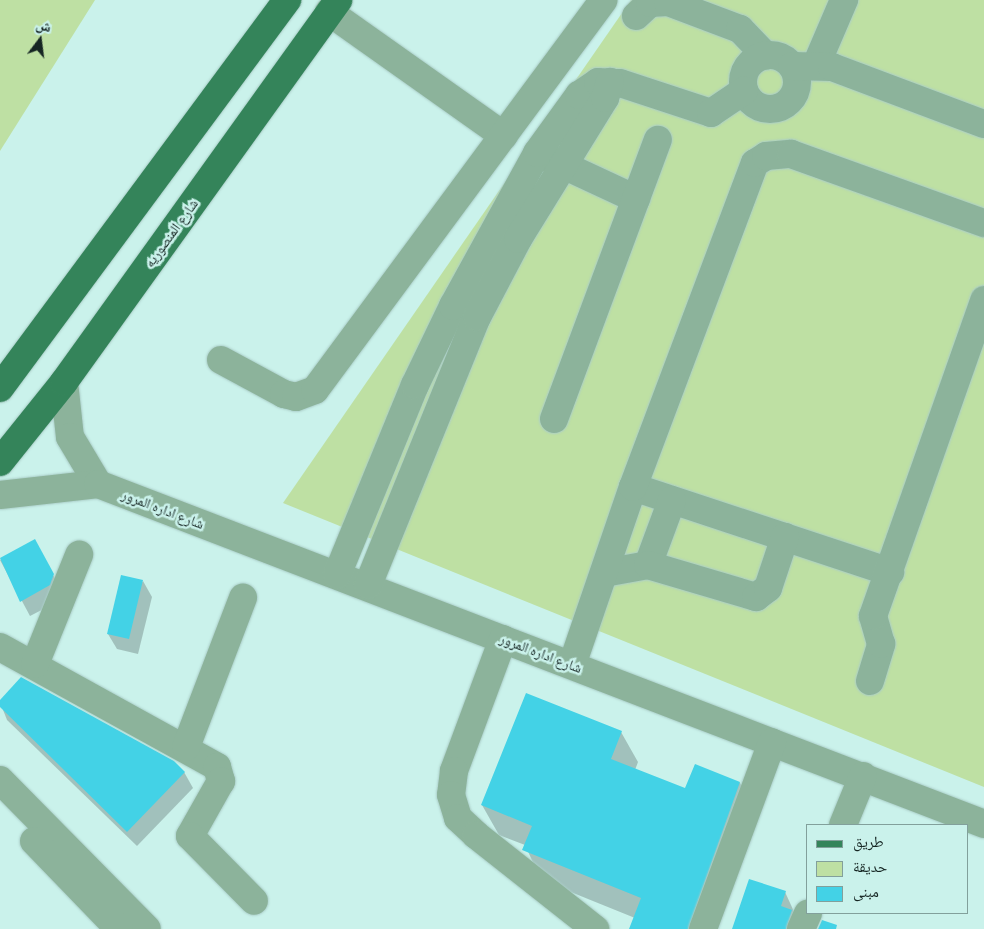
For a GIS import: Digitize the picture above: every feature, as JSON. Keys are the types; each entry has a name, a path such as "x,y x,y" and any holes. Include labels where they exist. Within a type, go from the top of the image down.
{"main road":[{"path":"0,388 287,0"},
{"name":"شارع المنصوريه","path":"4,449 64,382 327,4"}],"street":[{"path":"221,360 284,394 296,397 315,390 604,0"},
{"path":"744,91 760,107 782,106 796,88 804,65 844,0"},
{"path":"636,16 650,3 668,2 740,30 766,56"},
{"path":"327,4 504,136"},
{"path":"337,575 415,385 537,154 583,91 598,82 632,84 711,113 744,91 747,68 766,56 780,57 984,124"},
{"path":"368,585 477,317 563,166 605,98 610,82"},
{"path":"554,419 658,140"},
{"path":"537,154 636,199"},
{"path":"572,665 633,487 755,163 766,156 791,154 984,223"},
{"path":"870,681 880,644 873,616 984,300"},
{"path":"64,382 70,437 98,484"},
{"name":"شارع اداره المرور","path":"0,495 63,484 98,484 368,585 503,639 984,824"},
{"path":"633,487 890,572"},
{"path":"648,566 672,500"},
{"path":"604,573 648,566 756,597 768,588 785,537"},
{"path":"35,664 79,555"},
{"path":"186,747 243,598"},
{"path":"503,639 454,771 451,795 458,818 476,835 595,929"},
{"path":"0,647 35,664 186,747 217,767 220,781 191,830 192,842 254,901"},
{"path":"703,929 772,742"},
{"path":"843,824 863,776"},
{"path":"0,780 147,929"},
{"path":"0,806 119,929"},
{"path":"801,929 808,914"}],"green space":[{"path":"0,0 95,0 0,151"},
{"path":"631,0 984,0 984,787 283,503"}],"building":[{"path":"35,539 54,574 50,585 20,602 0,558"},
{"path":"121,575 143,580 129,639 107,634"},
{"path":"21,677 174,761 185,772 127,832 0,707 0,700"},
{"path":"526,693 622,731 611,759 685,788 695,764 740,782 688,929 629,929 641,898 522,850 532,826 481,805"},
{"path":"749,879 786,891 781,906 792,910 786,929 732,929"},
{"path":"822,920 837,925 836,929 818,929"}]}
